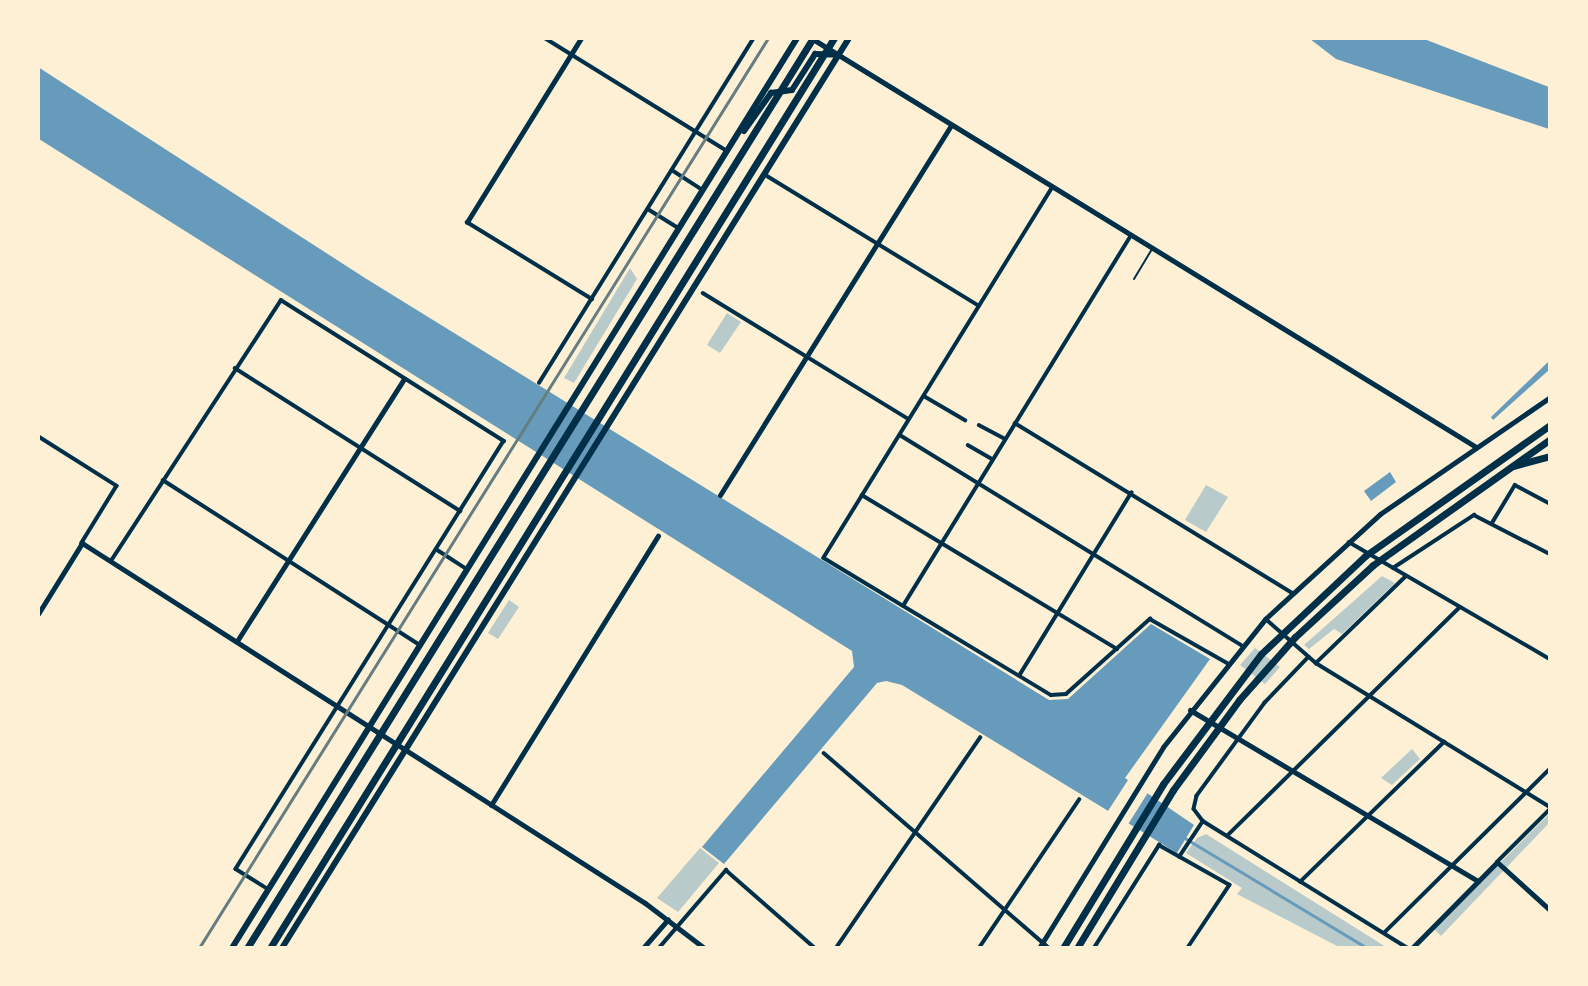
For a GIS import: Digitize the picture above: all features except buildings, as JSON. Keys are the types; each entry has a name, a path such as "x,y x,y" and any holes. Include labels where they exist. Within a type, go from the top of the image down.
{"highway":[{"path":"232,947 797,38"},
{"path":"247,947 812,38"},
{"path":"270,947 834,38"},
{"path":"282,947 849,38"},
{"path":"737,136 771,93 792,90 815,54 839,55"},
{"path":"1063,947 1163,785 1261,654 1375,548 1549,425"},
{"path":"1077,947 1173,790 1270,664 1373,565 1549,439"},
{"path":"1507,467 1549,456"}],"street":[{"path":"545,38 727,151"},
{"path":"581,38 467,222 592,299"},
{"path":"539,383 754,38"},
{"path":"812,38 1476,446"},
{"path":"720,495 951,125"},
{"path":"672,170 704,190"},
{"path":"764,174 979,306"},
{"path":"1053,187 824,558 1051,695 1066,694 1145,621 1155,619 1227,663"},
{"path":"648,209 680,229"},
{"path":"903,606 1131,235"},
{"path":"703,293 909,419"},
{"path":"111,561 281,300 504,441 236,869 268,889"},
{"path":"235,368 460,511"},
{"path":"237,642 404,379"},
{"path":"924,396 965,420"},
{"path":"1041,944 1138,783 1190,710 1265,619 1347,541 1476,446 1549,397"},
{"path":"1015,423 1291,592"},
{"path":"979,425 1005,439"},
{"path":"900,435 1242,645"},
{"path":"38,436 117,486 38,614"},
{"path":"968,445 992,460"},
{"path":"163,480 419,645"},
{"path":"1493,523 1514,485 1549,504"},
{"path":"1019,676 1131,493"},
{"path":"862,495 1116,649"},
{"path":"1393,568 1472,515 1493,523 1549,554"},
{"path":"491,805 658,536"},
{"path":"1347,541 1549,659"},
{"path":"82,543 668,919 704,947"},
{"path":"436,549 467,569"},
{"path":"1316,663 1406,576"},
{"path":"1228,835 1460,607"},
{"path":"1265,619 1316,663 1549,808 1410,947 1203,821 1194,809 1197,796 1238,739 1309,657"},
{"path":"1190,710 1478,881"},
{"path":"836,947 980,738"},
{"path":"1300,882 1444,742"},
{"path":"824,754 1041,944 1049,947"},
{"path":"1384,933 1549,769"},
{"path":"979,947 1079,800"},
{"path":"1179,857 1203,821"},
{"path":"1094,947 1158,845 1230,886 1188,947"},
{"path":"1497,862 1549,910"},
{"path":"659,947 726,870 815,947"},
{"path":"643,947 668,919"}],"lane":[{"path":"1135,279 1153,248"}],"shaded area":[{"path":"630,268 637,279 574,383 564,378"},
{"path":"727,313 741,322 720,353 707,345"},
{"path":"1206,485 1228,497 1206,532 1185,520"},
{"path":"1382,576 1395,583 1342,634 1334,629 1309,649 1304,645"},
{"path":"509,600 519,607 498,639 488,633"},
{"path":"1255,648 1280,667 1265,684 1240,665"},
{"path":"1412,749 1420,759 1392,785 1381,778"},
{"path":"1549,814 1549,823 1441,936 1434,929"},
{"path":"1206,834 1386,947 1339,947 1237,894 1242,888 1186,853 1197,838"},
{"path":"700,848 719,863 678,912 657,898"}],"water":[{"path":"1310,39 1424,39 1549,87 1549,129 1336,59"},
{"path":"38,67 365,278 1049,700 1068,699 1151,624 1210,659 1125,778 1194,825 1177,853 902,685 886,681 877,683 724,864 702,847 854,667 852,651 39,139"},
{"path":"1549,361 1549,370 1493,420 1491,417"},
{"path":"1390,472 1396,482 1371,501 1364,491"}],"pier":[{"path":"1130,777 1149,791 1127,826 1106,814"}],"waterway":[{"path":"1185,838 1367,948"}],"railway":[{"path":"199,948 768,38"}]}
